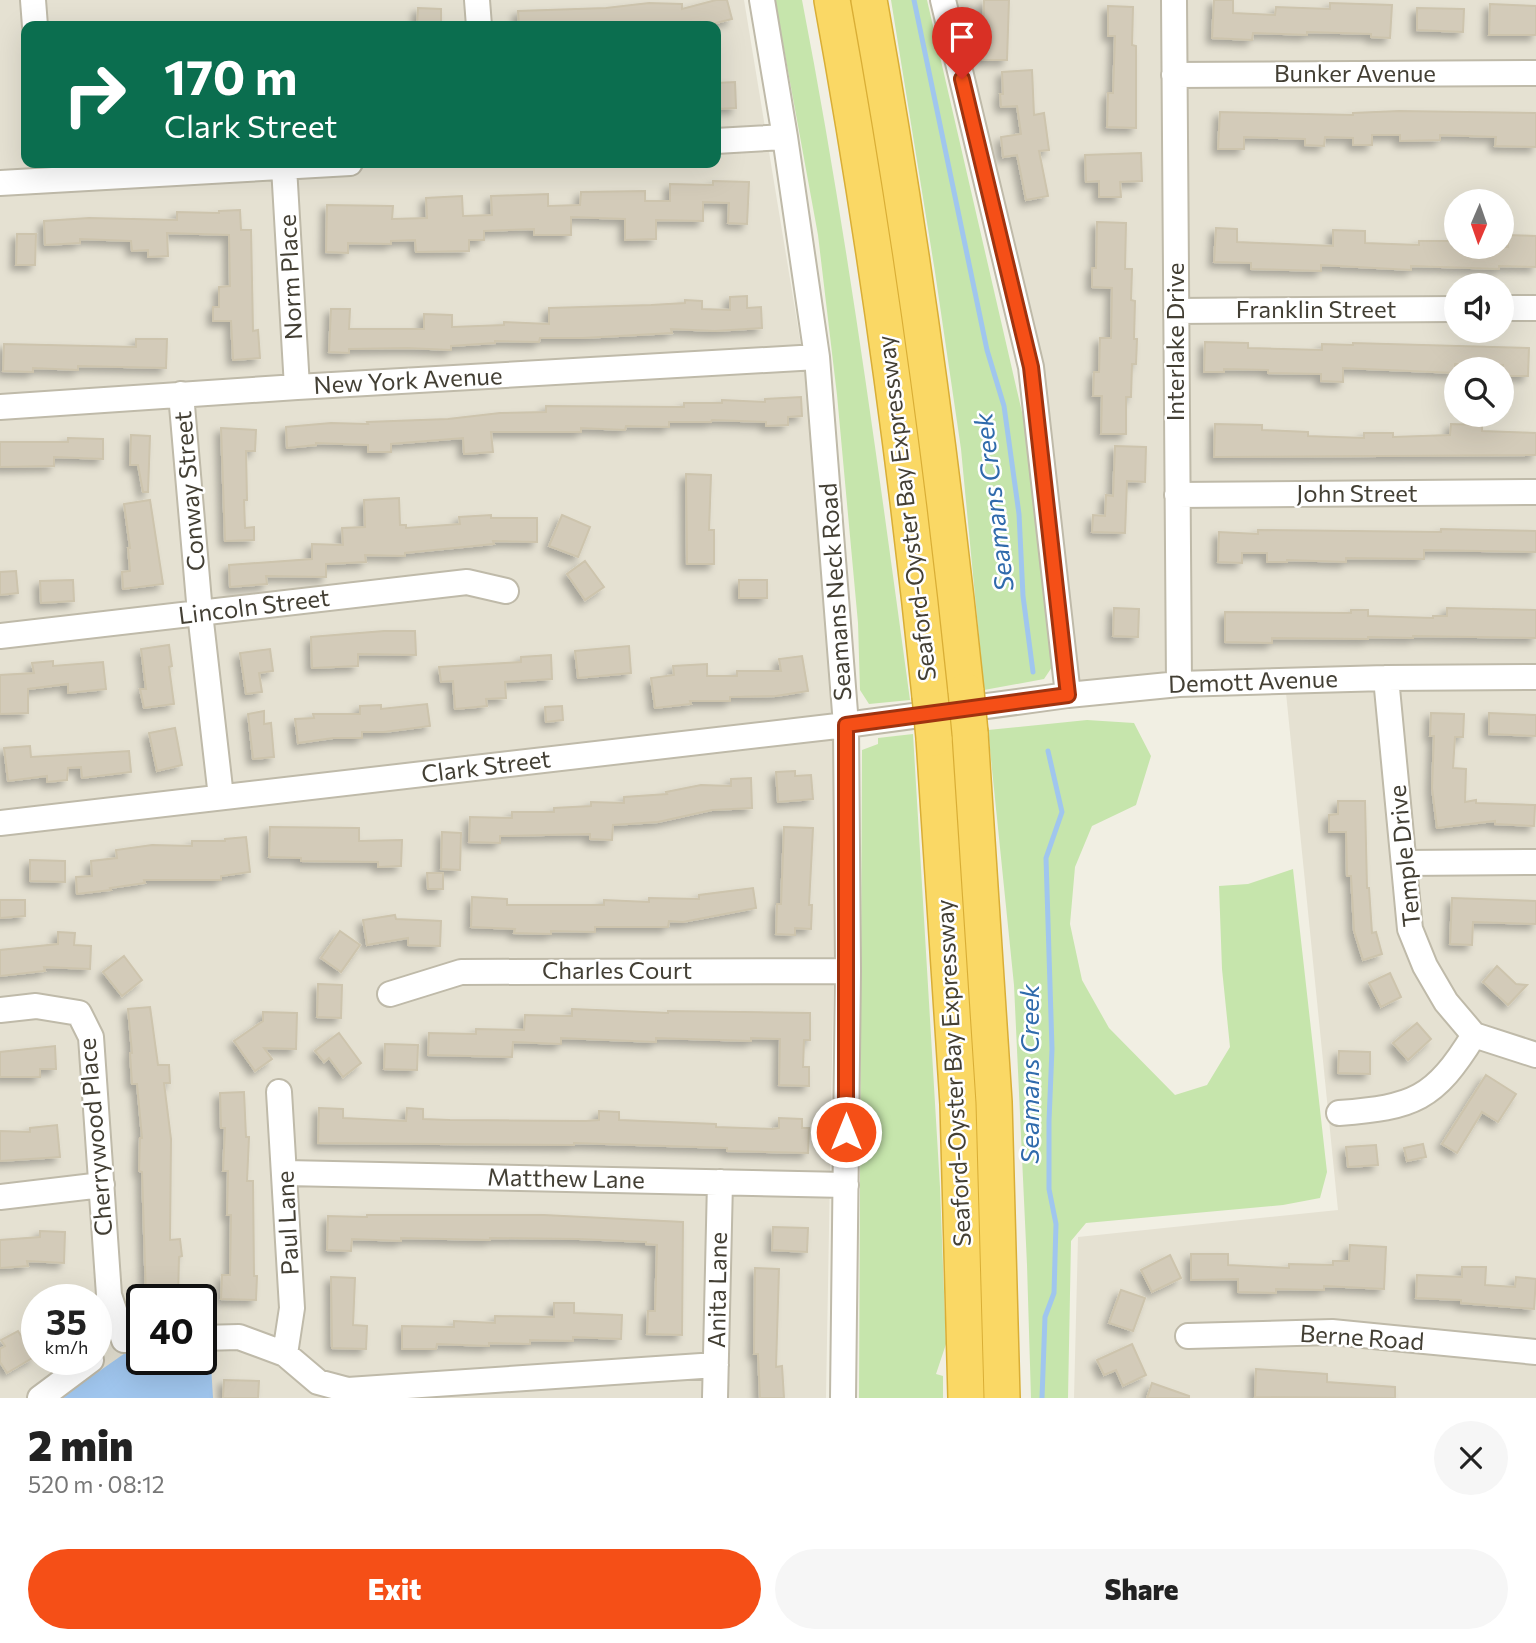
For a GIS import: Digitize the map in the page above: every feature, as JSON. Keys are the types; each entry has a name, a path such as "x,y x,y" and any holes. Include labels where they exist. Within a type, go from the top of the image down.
{"highway":[{"name":"Seaford-Oyster Bay Expressway","path":"832,0 882,301 916,565 934,738 958,1104 965,1398"},
{"name":"Seaford-Oyster Bay Expressway","path":"869,0 918,296 953,561 969,711 994,1102 1002,1398"}],"street":[{"path":"33,0 35,21"},
{"path":"477,0 479,21"},
{"name":"Seamans Neck Road","path":"762,0 817,357 846,725 848,971 843,1398"},
{"path":"943,0 1031,367 1068,695"},
{"name":"Interlake Drive","path":"1174,0 1179,684"},
{"name":"Bunker Avenue","path":"1174,75 1536,73"},
{"path":"721,141 785,137"},
{"path":"0,183 44,172 236,168"},
{"name":"Norm Place","path":"284,168 298,387"},
{"path":"1514,309 1536,308"},
{"name":"Franklin Street","path":"1176,311 1444,309"},
{"name":"New York Avenue","path":"0,407 817,357"},
{"name":"Conway Street","path":"181,394 200,613 221,797"},
{"name":"John Street","path":"1177,495 1536,492"},
{"name":"Lincoln Street","path":"0,636 467,582 506,591"},
{"name":"Demott Avenue","path":"969,711 1068,695 1179,684 1536,677"},
{"name":"Temple Drive","path":"1386,678 1410,929 1446,1002 1474,1035"},
{"name":"Clark Street","path":"0,822 969,711"},
{"path":"1404,863 1536,862"},
{"name":"Charles Court","path":"390,994 461,972 848,971"},
{"name":"Cherrywood Place","path":"0,1010 36,1006 79,1013 91,1037 110,1295 126,1326"},
{"path":"1339,1112 1388,1106 1411,1101 1428,1093 1455,1065 1474,1035 1536,1055"},
{"name":"Paul Lane","path":"279,1092 286,1172 292,1308 285,1354"},
{"name":"Matthew Lane","path":"286,1172 846,1185"},
{"name":"Anita Lane","path":"715,1398 720,1182"},
{"path":"0,1197 102,1185"},
{"name":"Berne Road","path":"1188,1336 1332,1332 1536,1352"},
{"path":"217,1338 239,1337 285,1354 318,1382 348,1391 716,1365"},
{"path":"40,1398 71,1375"}],"shaded area":[{"path":"0,0 744,0 806,376 832,668 835,893 826,1398 0,1398"},
{"path":"935,0 1536,0 1536,1398 1074,1398 1078,1237 1338,1210 1286,693 1068,695 1024,377"}],"green space":[{"path":"775,0 802,0 848,262 910,700 869,704 860,690 858,623 837,395 818,235"},
{"path":"891,0 927,0 1024,421 1052,667 1044,679 984,690 961,449"},
{"path":"1087,720 1134,723 1151,756 1136,805 1092,826 1075,867 1070,924 1082,980 1109,1028 1175,1095 1207,1085 1230,1047 1222,969 1219,886 1248,884 1293,869 1327,1172 1320,1198 1283,1205 1086,1223 1071,1241 1068,1398 1031,1398 1014,985 988,730"},
{"path":"913,734 940,1187 946,1344 936,1374 943,1376 943,1398 859,1398 862,750 878,744 878,738"}],"water":[{"path":"126,1352 126,1375 212,1375 213,1398 61,1398 94,1375 112,1375 112,1362"}],"building":[{"path":"716,0 727,0 732,19 721,22 519,21 518,11 606,8 649,3 682,4 682,9"},
{"path":"984,0 1009,0 1007,60 983,60"},
{"path":"1214,0 1233,0 1233,13 1275,15 1276,7 1330,9 1330,3 1392,5 1390,38 1371,37 1371,34 1307,32 1307,35 1253,33 1252,40 1212,38"},
{"path":"1490,4 1536,6 1536,35 1489,35"},
{"path":"1108,6 1133,7 1136,128 1107,127 1108,93 1113,93 1115,36 1108,36"},
{"path":"418,8 441,9 441,21 417,21"},
{"path":"1417,8 1464,9 1463,32 1417,30"},
{"path":"1032,70 1034,115 1044,113 1049,150 1039,151 1048,196 1026,200 1017,155 1003,157 1001,137 1021,134 1017,106 1001,107 1000,94 1003,94 1002,72"},
{"path":"735,82 736,108 721,109 721,83"},
{"path":"1399,111 1536,113 1536,147 1495,146 1496,137 1440,135 1440,140 1400,141 1400,135 1372,135 1372,145 1353,145 1353,138 1325,137 1324,146 1305,145 1305,139 1244,137 1244,149 1218,149 1220,112 1353,115"},
{"path":"1141,153 1142,181 1120,182 1121,197 1099,197 1099,181 1086,182 1085,155"},
{"path":"713,181 749,182 747,224 728,223 729,203 703,202 703,221 656,220 656,239 625,240 625,219 571,217 571,235 534,235 534,229 484,231 484,240 469,240 469,251 416,252 415,240 391,241 391,244 348,243 348,253 326,252 327,205 393,206 392,219 427,218 426,198 462,196 463,216 492,215 491,196 548,194 548,206 580,205 581,192 645,191 645,201 670,201 670,184 713,185"},
{"path":"240,210 241,230 251,230 253,331 258,330 260,358 233,360 231,321 213,321 213,307 219,307 219,287 230,286 229,235 167,233 168,256 148,257 148,250 132,251 131,241 80,239 80,243 45,245 44,221 89,218 177,220 177,212 219,213"},
{"path":"1097,222 1126,223 1125,269 1132,269 1131,300 1135,301 1134,339 1137,339 1136,364 1132,364 1131,397 1126,397 1126,434 1101,434 1102,396 1093,396 1094,372 1099,372 1100,338 1111,338 1112,288 1092,287 1092,268 1096,268"},
{"path":"1216,228 1237,229 1237,242 1333,246 1333,230 1365,231 1365,243 1419,245 1419,241 1444,241 1444,259 1514,259 1514,235 1536,236 1536,267 1499,266 1499,269 1411,266 1411,270 1321,265 1321,271 1251,269 1251,263 1214,262"},
{"path":"17,234 36,234 35,265 16,265"},
{"path":"747,296 747,308 761,307 762,328 715,331 671,329 672,333 540,338 539,342 495,341 451,346 451,350 407,348 329,352 331,309 350,309 349,329 424,329 424,314 452,315 452,327 504,325 504,322 549,324 549,308 685,303 685,300 702,301 702,309 730,310 730,297"},
{"path":"136,339 167,339 166,368 78,366 78,370 33,368 33,372 3,371 4,344 136,347"},
{"path":"1205,342 1248,343 1248,348 1322,350 1322,344 1353,343 1529,348 1528,376 1514,376 1514,357 1444,357 1444,373 1343,368 1343,382 1321,381 1321,374 1268,373 1268,370 1224,369 1224,372 1204,372"},
{"path":"801,397 802,416 788,417 788,425 766,426 766,422 712,420 669,422 669,427 626,426 625,430 581,428 581,432 491,432 493,452 464,454 463,438 391,444 391,452 368,452 368,445 316,443 287,448 286,427 546,412 546,406 684,407 684,403 722,403 722,400 765,402 765,399"},
{"path":"1215,424 1262,425 1262,430 1308,432 1308,436 1364,438 1364,433 1393,433 1393,437 1450,435 1451,427 1482,427 1482,431 1536,433 1536,455 1214,457"},
{"path":"221,428 256,430 255,451 246,451 247,500 244,500 245,528 254,527 254,540 225,541"},
{"path":"131,435 150,436 148,492 143,492 138,465 130,465"},
{"path":"68,438 103,439 103,459 54,457 54,466 0,467 0,442 68,442"},
{"path":"1115,446 1146,447 1145,482 1127,481 1125,533 1092,532 1093,515 1105,516 1106,495 1113,496"},
{"path":"686,474 711,475 709,530 714,530 714,564 687,564"},
{"path":"399,498 400,525 406,525 406,528 460,524 459,517 491,515 491,518 537,518 537,542 493,541 494,544 405,553 405,556 365,555 366,562 326,564 326,577 266,576 267,584 230,587 229,565 312,559 312,544 343,545 342,528 365,527 364,500"},
{"path":"150,500 163,584 123,589 122,572 130,571 124,504"},
{"path":"562,515 590,527 578,557 549,546"},
{"path":"1441,529 1536,531 1536,552 1424,550 1424,559 1346,558 1346,562 1267,562 1267,553 1242,553 1242,563 1218,562 1219,532 1441,532"},
{"path":"585,561 604,587 585,600 567,574"},
{"path":"16,571 18,593 0,595 0,572"},
{"path":"73,580 74,601 41,603 40,581"},
{"path":"739,580 767,580 767,598 739,598"},
{"path":"1114,608 1139,609 1138,637 1113,636"},
{"path":"1447,608 1536,610 1536,638 1413,636 1368,639 1272,638 1272,643 1225,642 1225,612 1351,613 1351,610 1368,610 1368,616 1433,618 1447,616"},
{"path":"415,631 416,655 358,654 358,666 312,668 311,637"},
{"path":"169,645 174,704 144,708 140,689 146,689 141,649"},
{"path":"629,646 631,673 578,678 575,651"},
{"path":"270,649 273,671 259,673 262,692 246,694 240,653"},
{"path":"551,655 552,679 505,682 506,698 486,699 487,706 455,709 453,681 441,682 439,667 521,662 521,657"},
{"path":"802,656 808,691 776,696 730,697 730,701 690,701 691,704 655,708 651,678 674,675 673,666 707,664 707,676 737,676 737,671 781,671 779,659"},
{"path":"53,661 53,666 103,662 106,689 68,693 68,684 28,689 28,713 0,714 0,675 34,673 32,663"},
{"path":"427,704 430,726 362,732 362,738 333,738 298,743 295,719 314,718 313,714 360,714 360,706 381,705 381,709"},
{"path":"562,706 563,720 546,722 545,707"},
{"path":"264,711 264,724 271,723 274,757 253,759 248,714"},
{"path":"1431,713 1464,714 1463,737 1455,737 1453,768 1466,769 1465,802 1476,800 1476,803 1535,805 1534,826 1495,824 1495,821 1437,828 1432,788 1434,736 1430,736"},
{"path":"1489,713 1536,715 1536,736 1489,734"},
{"path":"175,728 182,765 157,771 149,733"},
{"path":"30,746 31,757 129,751 131,772 82,778 81,767 68,768 67,780 47,782 47,776 8,781 4,748"},
{"path":"795,771 795,776 811,775 813,799 778,802 776,772"},
{"path":"751,778 752,808 712,810 658,822 613,825 612,840 590,839 590,834 500,836 500,843 469,842 470,817 512,818 512,812 554,812 554,808 591,806 591,802 624,803 624,797 667,794 666,792 701,785 731,786 731,779"},
{"path":"1338,801 1365,801 1367,888 1372,933 1376,932 1382,954 1363,960 1354,931 1351,876 1347,876 1346,832 1329,832 1329,815 1338,814"},
{"path":"270,827 359,828 359,841 402,840 401,866 378,867 378,862 301,861 301,858 269,857"},
{"path":"784,827 813,828 809,905 812,905 811,929 795,928 795,935 776,934 777,904 781,904"},
{"path":"442,832 461,833 460,870 441,869"},
{"path":"246,837 250,872 221,876 221,880 144,880 145,883 77,894 76,877 92,876 91,861 117,858 116,850 152,845 192,846 192,841 225,841"},
{"path":"30,860 65,861 65,882 30,881"},
{"path":"427,873 443,873 443,889 428,889"},
{"path":"753,888 756,908 683,922 669,921 668,927 595,927 595,932 551,931 551,934 514,933 515,929 471,927 472,897 507,899 507,905 604,905 604,900 649,902 649,898 699,899 699,895"},
{"path":"1452,898 1536,901 1536,924 1473,922 1472,945 1450,944"},
{"path":"0,900 25,900 25,916 0,918"},
{"path":"395,915 396,919 441,921 440,946 408,945 408,938 367,945 363,920"},
{"path":"340,931 360,945 341,972 321,958"},
{"path":"58,932 75,933 74,945 91,946 90,969 44,967 45,971 0,976 0,950 58,944"},
{"path":"124,956 142,980 122,996 103,972"},
{"path":"1497,966 1516,984 1527,985 1508,1005 1483,982"},
{"path":"1390,973 1401,997 1381,1007 1369,983"},
{"path":"318,984 342,985 341,1018 317,1017"},
{"path":"150,1007 158,1065 169,1065 170,1083 164,1083 171,1139 170,1240 180,1239 182,1256 179,1257 178,1284 146,1284 142,1172 139,1171 142,1138 137,1084 132,1084 128,1009"},
{"path":"572,1009 668,1013 810,1013 810,1040 804,1040 803,1067 809,1067 809,1086 779,1085 780,1039 751,1038 751,1041 656,1038 656,1042 561,1038 561,1044 513,1042 512,1057 428,1055 429,1033 476,1034 476,1029 524,1030 525,1015 572,1016"},
{"path":"263,1012 297,1013 296,1049 264,1048 272,1059 255,1071 234,1041 263,1021"},
{"path":"1417,1023 1431,1039 1408,1060 1393,1043"},
{"path":"339,1033 361,1063 343,1077 329,1058 324,1062 315,1051"},
{"path":"385,1044 418,1045 417,1070 384,1069"},
{"path":"55,1046 56,1069 40,1069 40,1077 0,1077 0,1052"},
{"path":"1339,1051 1370,1052 1370,1074 1338,1073"},
{"path":"1486,1075 1516,1094 1498,1122 1482,1112 1457,1153 1442,1144"},
{"path":"244,1092 246,1137 249,1137 247,1181 253,1181 256,1300 221,1299 222,1275 230,1275 231,1215 227,1215 228,1171 223,1171 225,1128 221,1128 220,1093"},
{"path":"319,1108 343,1109 343,1118 406,1121 407,1108 423,1109 423,1119 585,1121 599,1120 599,1111 619,1112 619,1120 773,1129 779,1128 779,1118 802,1119 802,1128 809,1128 808,1153 574,1143 318,1143"},
{"path":"57,1125 60,1157 0,1161 0,1131 30,1132 30,1128"},
{"path":"1423,1144 1426,1157 1407,1161 1404,1148"},
{"path":"1376,1145 1378,1165 1348,1167 1346,1147"},
{"path":"544,1215 683,1222 682,1335 647,1334 648,1311 655,1311 657,1245 646,1242 579,1239 401,1238 401,1241 352,1239 351,1251 327,1250 328,1216"},
{"path":"773,1227 808,1228 807,1252 772,1250"},
{"path":"40,1231 65,1232 64,1263 27,1261 28,1266 0,1268 0,1240 40,1237"},
{"path":"1350,1245 1386,1247 1384,1289 1324,1286 1324,1290 1276,1289 1276,1293 1238,1292 1238,1279 1191,1280 1191,1254 1228,1254 1228,1265 1289,1268 1289,1264 1333,1265 1333,1261 1349,1261"},
{"path":"1170,1255 1181,1278 1152,1292 1141,1270"},
{"path":"1462,1267 1486,1267 1485,1285 1515,1287 1516,1277 1536,1279 1534,1309 1461,1303 1461,1300 1416,1298 1417,1275 1462,1277"},
{"path":"755,1268 779,1269 776,1367 782,1366 784,1398 760,1398 758,1354 754,1354"},
{"path":"331,1277 355,1278 353,1325 367,1326 366,1349 332,1348"},
{"path":"1121,1290 1145,1298 1133,1331 1109,1323"},
{"path":"554,1303 574,1303 574,1313 622,1315 621,1339 573,1337 573,1341 530,1340 530,1344 489,1343 489,1346 437,1344 436,1349 402,1349 402,1326 454,1327 454,1321 495,1323 495,1316 554,1317"},
{"path":"18,1331 21,1336 21,1365 7,1373 0,1362 0,1349 5,1346 1,1340"},
{"path":"1132,1344 1146,1375 1123,1386 1116,1370 1104,1375 1097,1360"},
{"path":"1256,1369 1327,1374 1327,1382 1395,1387 1395,1398 1255,1397"},
{"path":"224,1380 259,1381 258,1398 223,1398"},
{"path":"1152,1383 1189,1396 1189,1398 1147,1398"}],"waterway":[{"name":"Seamans Creek","path":"914,0 987,350 1004,406 1019,514 1023,596 1033,672"},
{"name":"Seamans Creek","path":"1042,1398 1045,1317 1054,1293 1056,1224 1049,1189 1052,1049 1046,858 1062,812 1048,751"}],"route":[{"path":"846,1132 846,725 1068,695 1031,367 962,79"}]}
